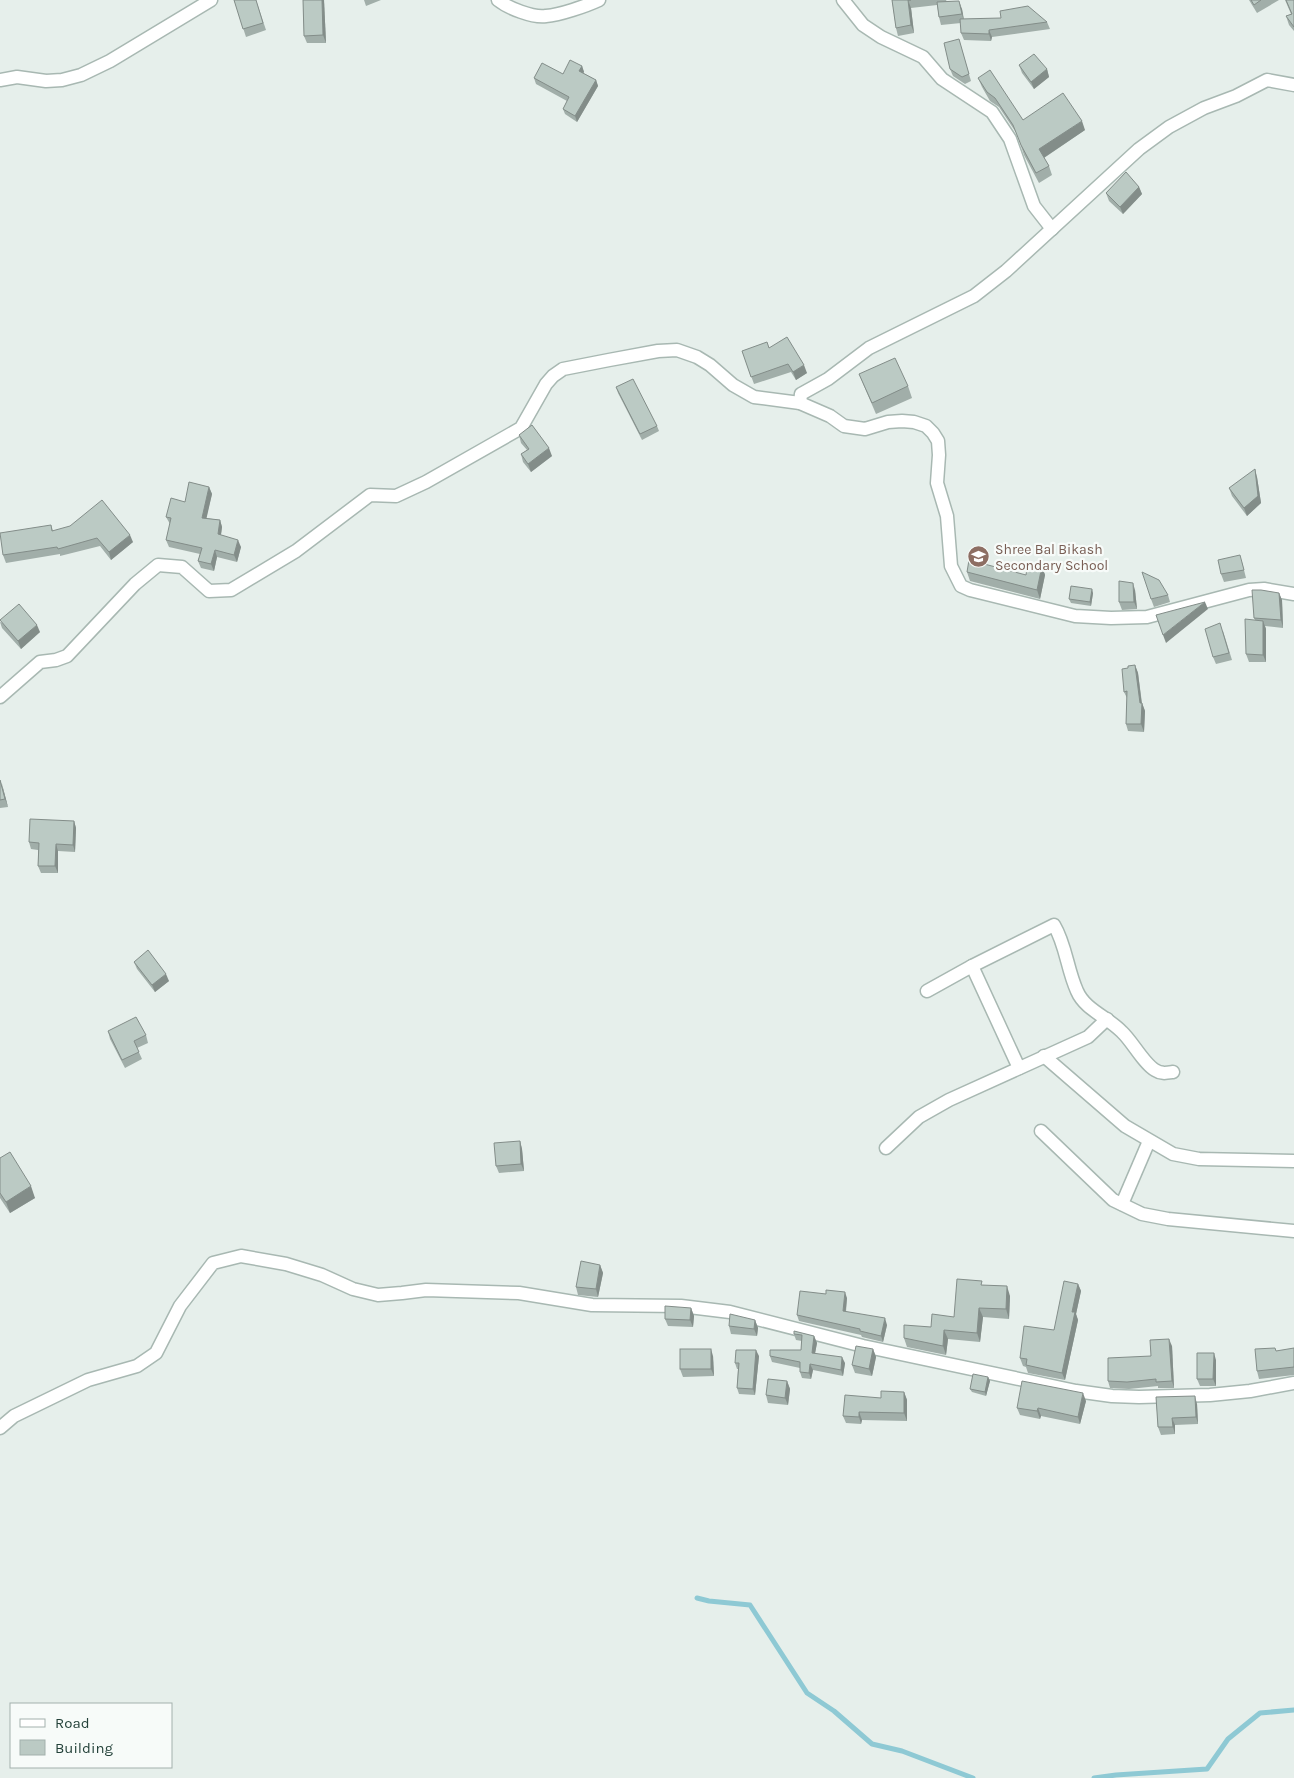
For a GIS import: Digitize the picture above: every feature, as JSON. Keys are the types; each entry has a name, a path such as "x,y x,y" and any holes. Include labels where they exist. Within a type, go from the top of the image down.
{"street":[{"path":"0,80 17,77 46,81 62,80 81,75 110,61 211,0"},
{"path":"498,0 505,6 545,17 599,0"},
{"path":"843,0 863,25 881,37 923,57 950,85 992,112 1010,139 1034,206 1052,229"},
{"path":"800,403 801,394 828,379 869,348 974,296 1006,271 1139,149 1169,127 1204,108 1236,96 1267,80 1294,86"},
{"path":"0,697 40,662 56,660 67,656 135,584 158,565 182,567 209,591 231,590 296,551 370,495 396,496 426,482 521,428 546,384 563,369 678,350 697,356 733,385 754,397 800,403 830,416 844,426 854,429 865,429 888,422 902,421 926,426 938,441 940,455 937,483 947,516 951,566 961,586 970,590 1075,616 1110,618 1147,617 1249,590 1264,589 1294,594"},
{"path":"927,991 1054,925 1061,936 1077,991 1086,1004 1123,1032 1153,1070 1164,1074 1173,1072"},
{"path":"972,966 1019,1068"},
{"path":"886,1148 919,1117 949,1100 1088,1037 1107,1019"},
{"path":"1044,1056 1125,1126 1149,1142 1173,1154 1199,1159 1294,1161"},
{"path":"1041,1131 1114,1200 1142,1214 1168,1220 1294,1231"},
{"path":"1122,1204 1149,1142"},
{"path":"0,1428 14,1416 88,1380 137,1366 156,1353 180,1306 213,1263 242,1256 286,1264 322,1275 353,1289 378,1295 426,1290 519,1292 592,1305 682,1306 730,1312 863,1346 1076,1391 1112,1396 1210,1395 1250,1391 1294,1383"}],"building":[{"path":"234,0 256,0 263,23 243,29"},
{"path":"303,0 322,0 323,35 304,36"},
{"path":"892,0 908,0 911,25 896,28"},
{"path":"1251,0 1261,0 1254,5"},
{"path":"1286,0 1294,0 1294,27 1286,16 1292,14"},
{"path":"959,1 962,14 939,17 937,2"},
{"path":"1028,6 1047,22 989,30 989,34 961,33 960,19 1001,18 1000,11"},
{"path":"959,39 969,74 962,77 950,69 944,43"},
{"path":"1034,54 1047,69 1031,82 1019,65"},
{"path":"570,60 582,66 579,71 596,80 575,116 563,109 569,97 534,78 542,63 563,74"},
{"path":"990,70 1023,120 1063,93 1082,121 1039,149 1049,166 1036,173 1013,125 995,98 987,92 978,78"},
{"path":"1126,172 1139,187 1120,207 1106,193"},
{"path":"787,337 804,365 793,372 788,364 751,377 742,351 767,342 769,348"},
{"path":"895,358 908,386 872,403 859,374"},
{"path":"633,379 657,426 640,434 616,387"},
{"path":"532,425 549,448 528,464 521,454 529,449 519,435"},
{"path":"1255,469 1258,496 1244,508 1229,488"},
{"path":"189,482 209,487 202,518 220,520 218,534 238,540 234,555 215,550 211,564 198,561 202,548 166,540 171,518 166,517 171,498 185,502"},
{"path":"102,500 130,535 109,552 97,538 58,549 57,547 3,555 0,533 51,525 52,531 70,526"},
{"path":"1240,555 1244,570 1221,574 1218,560"},
{"path":"969,560 1026,575 1028,562 1042,566 1037,590 967,572"},
{"path":"1142,572 1159,580 1168,595 1151,599"},
{"path":"1119,581 1133,583 1134,602 1119,602"},
{"path":"1071,586 1092,589 1090,602 1069,599"},
{"path":"1252,590 1279,593 1281,620 1254,618"},
{"path":"1205,602 1163,635 1156,615"},
{"path":"19,604 37,625 18,641 0,620"},
{"path":"1245,619 1263,621 1263,655 1246,654"},
{"path":"1220,623 1229,653 1213,657 1205,629"},
{"path":"1135,665 1140,703 1142,703 1141,724 1126,724 1127,691 1124,692 1122,669"},
{"path":"0,780 5,799 0,800"},
{"path":"30,819 74,821 73,845 56,844 55,866 38,866 39,843 29,842"},
{"path":"148,950 166,974 152,985 134,962"},
{"path":"136,1017 146,1035 134,1041 139,1052 122,1060 108,1031"},
{"path":"520,1141 521,1164 496,1166 494,1143"},
{"path":"10,1152 31,1186 6,1202 0,1193 0,1158"},
{"path":"581,1261 600,1265 596,1289 576,1287"},
{"path":"957,1279 982,1281 981,1285 1007,1286 1006,1309 979,1308 977,1333 944,1330 943,1346 904,1338 904,1325 931,1327 932,1314 954,1317"},
{"path":"1064,1281 1078,1284 1072,1312 1075,1312 1062,1373 1026,1365 1027,1359 1020,1358 1024,1326 1054,1330"},
{"path":"826,1290 845,1292 843,1311 885,1318 881,1336 860,1331 860,1329 797,1315 800,1291 826,1294"},
{"path":"665,1306 691,1308 690,1320 665,1319"},
{"path":"730,1314 755,1320 754,1329 729,1326"},
{"path":"794,1331 814,1336 812,1353 842,1357 841,1370 810,1364 809,1373 800,1372 800,1362 770,1356 770,1350 801,1350 802,1335 794,1334"},
{"path":"1169,1339 1172,1381 1156,1382 1156,1379 1127,1382 1108,1381 1108,1358 1151,1356 1150,1340"},
{"path":"856,1346 873,1349 869,1369 852,1365"},
{"path":"1275,1348 1276,1351 1294,1348 1294,1367 1257,1371 1255,1349"},
{"path":"680,1349 711,1349 711,1369 680,1369"},
{"path":"736,1350 756,1350 753,1389 737,1388 739,1363 735,1363"},
{"path":"1197,1353 1214,1353 1213,1379 1197,1379"},
{"path":"973,1374 988,1377 985,1392 970,1389"},
{"path":"768,1379 787,1381 785,1398 766,1395"},
{"path":"1022,1381 1083,1393 1078,1417 1038,1408 1037,1411 1017,1408"},
{"path":"881,1391 904,1392 904,1413 859,1412 859,1417 843,1416 845,1395 881,1398"},
{"path":"1195,1396 1196,1417 1172,1418 1173,1427 1158,1427 1156,1397"}],"waterway":[{"path":"697,1598 750,1605 807,1693 834,1711 872,1744 902,1751 973,1778"},
{"path":"1094,1778 1207,1769 1228,1739 1260,1713 1294,1710"}],"place":[{"name":"Shree Bal Bikash Secondary School","path":"979,557"}]}
